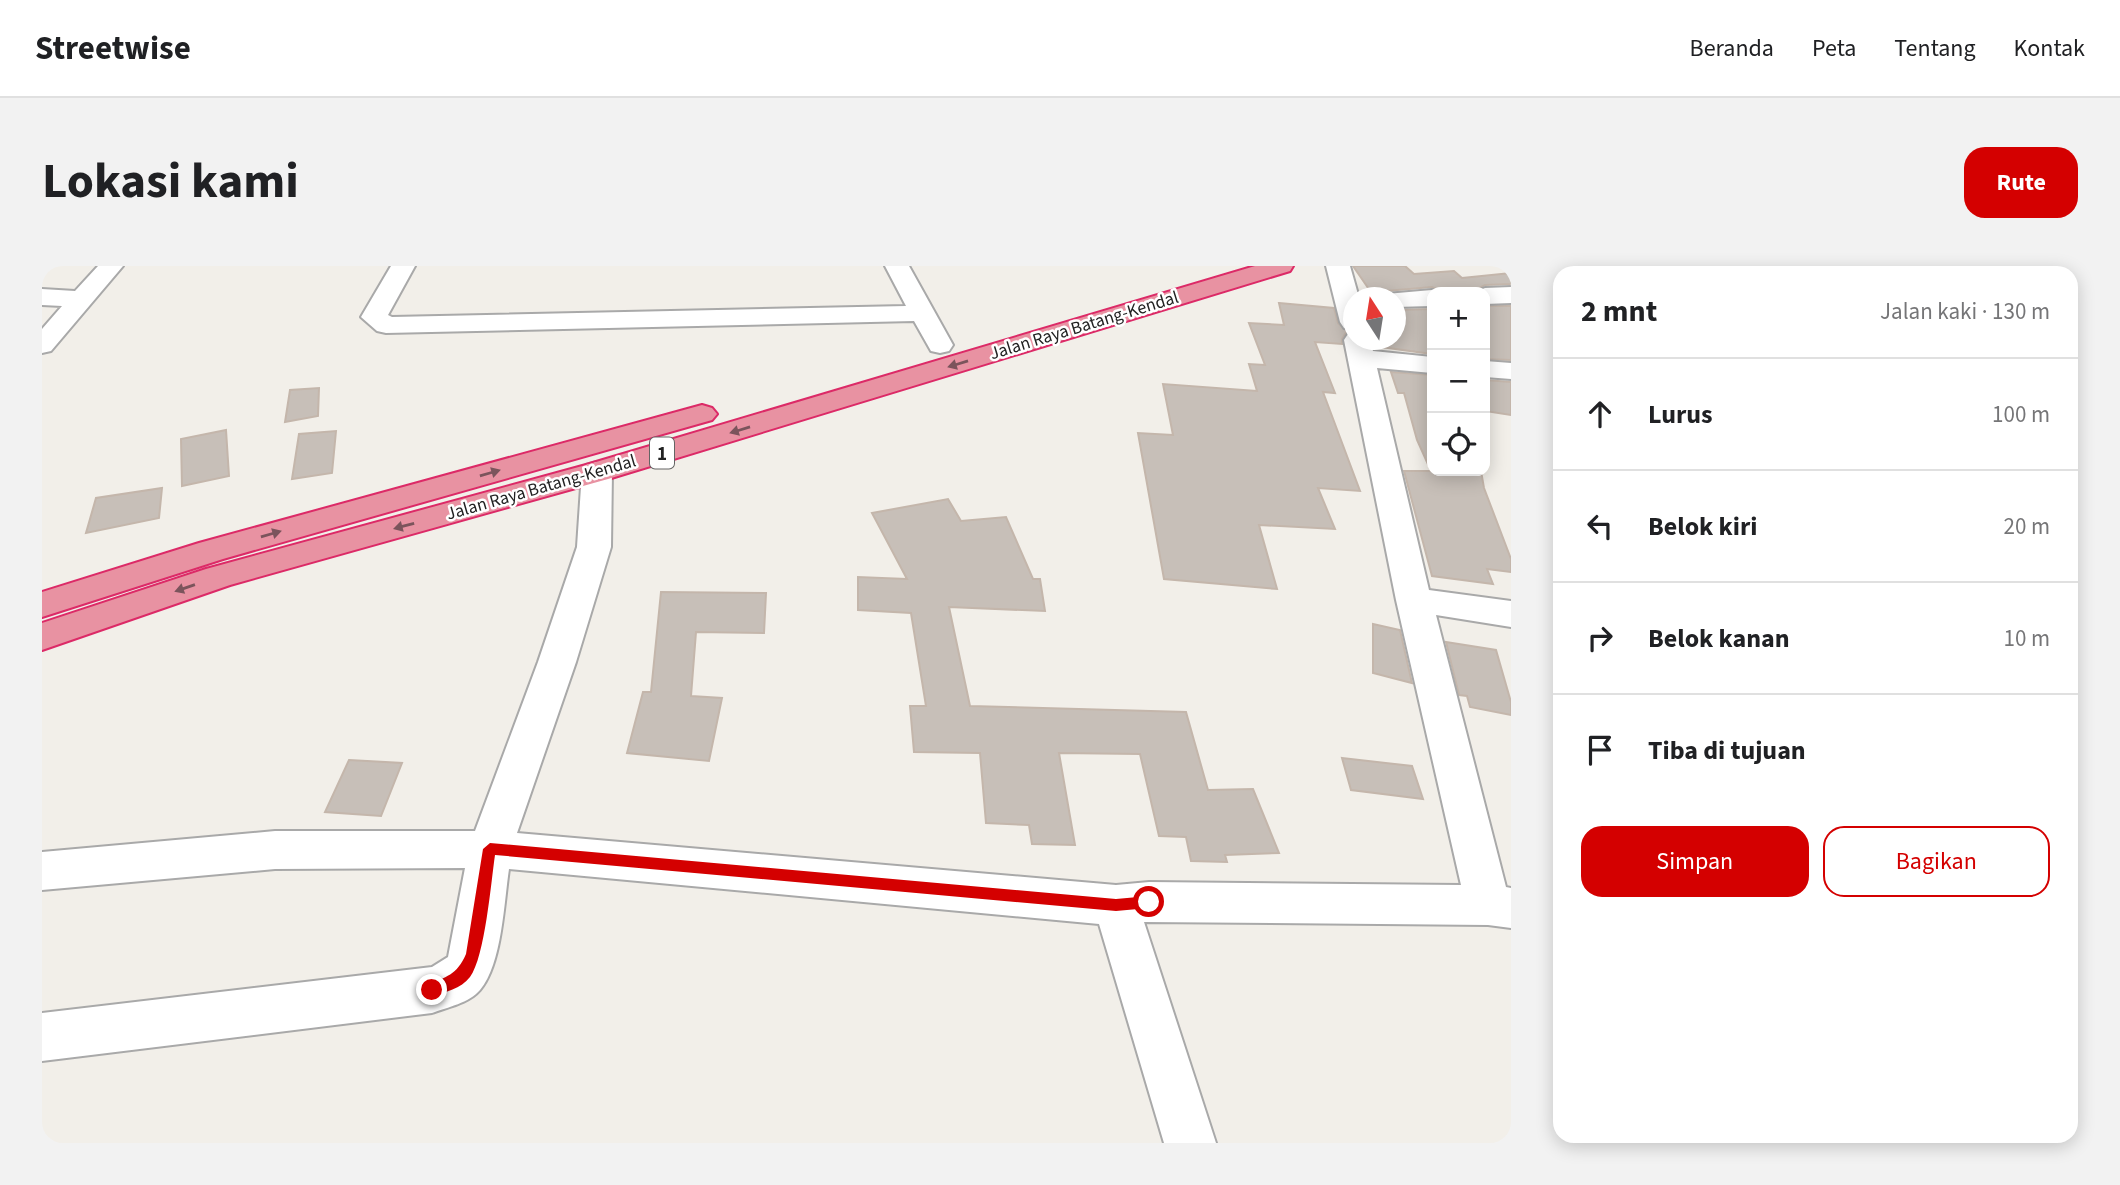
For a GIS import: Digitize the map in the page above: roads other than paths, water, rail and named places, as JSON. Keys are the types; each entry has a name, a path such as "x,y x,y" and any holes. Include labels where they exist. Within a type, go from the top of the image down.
{"highway":[{"name":"Jalan Raya Batang-Kendal","path":"42,637 218,577 597,472 1029,330 1210,266"},
{"name":"Jalan Raya Batang-Kendal","path":"42,605 211,551 870,367 940,345 1029,330 1281,266"}],"street":[{"path":"42,345 111,266"},
{"path":"403,266 374,317 386,325 923,313"},
{"path":"897,266 940,345"},
{"path":"1338,266 1345,287"},
{"path":"1490,296 1511,295"},
{"path":"42,297 82,299"},
{"path":"1406,299 1427,298"},
{"path":"42,871 275,850 490,849 1116,905 1149,902 1499,906 1414,600 1359,350"},
{"path":"1364,350 1427,364"},
{"path":"1490,369 1511,371"},
{"path":"42,1037 432,990 453,983 465,973 472,954 490,849 557,662 593,547 597,472"},
{"path":"1414,600 1511,614"},
{"path":"1116,905 1190,1143"}]}
